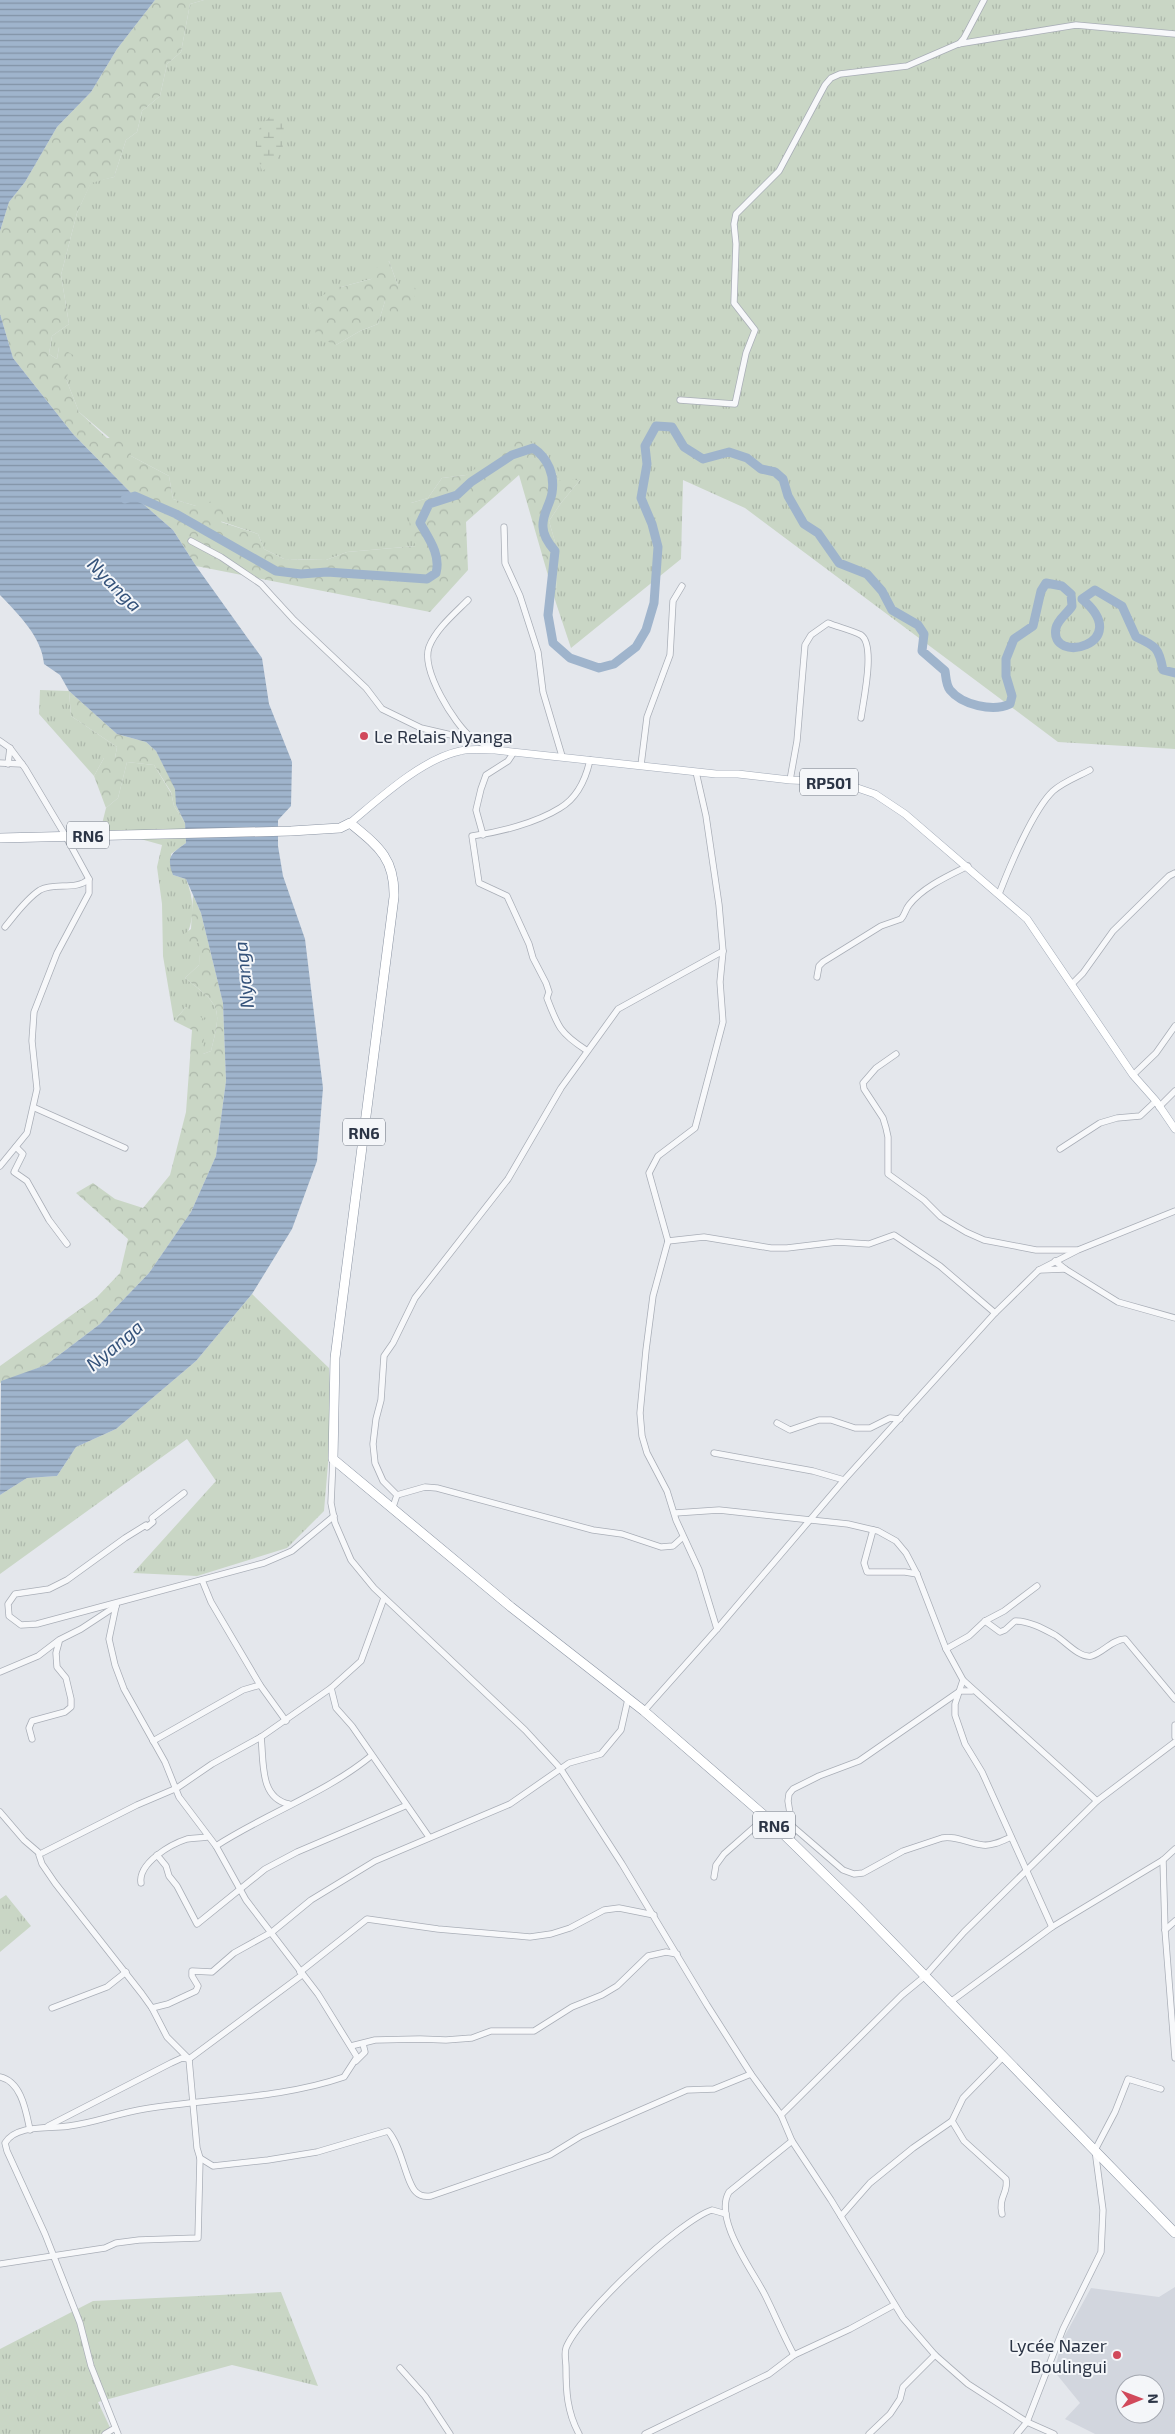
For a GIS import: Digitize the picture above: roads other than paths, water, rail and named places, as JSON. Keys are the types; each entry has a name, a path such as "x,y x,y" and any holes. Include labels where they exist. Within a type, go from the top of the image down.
{"highway":[{"name":"RN6","path":"0,838 291,831 340,828 350,823 384,853 392,871 394,897 335,1358 333,1459 511,1607 644,1711 766,1817 1096,2150 1175,2233"}],"main road":[{"name":"RP501","path":"350,823 384,795 438,758 461,750 495,750 696,772 840,782 875,794 905,814 968,866 1026,919 1134,1075 1158,1104 1175,1129"}],"street":[{"path":"958,44 964,38 984,0"},
{"path":"680,400 735,404 746,353 755,330 734,304 736,244 734,219 742,208 779,171 804,120 827,81 840,74 858,74 907,66 958,44 1076,25 1175,34"},
{"path":"504,527 505,563 520,596 538,652 543,692 562,756"},
{"path":"191,541 221,557 261,584 294,620 366,688 382,709 421,728 473,740 486,744 495,750"},
{"path":"641,765 647,717 670,655 673,634 670,619 673,600 682,586"},
{"path":"468,600 443,626 429,649 434,682 454,721 473,740"},
{"path":"790,780 797,741 805,645 811,635 828,623 861,636 867,644 869,655 861,718"},
{"path":"0,741 10,748 22,764 89,879 89,893 57,952 34,1012 32,1032 37,1089 28,1133 0,1166"},
{"path":"8,764 10,748"},
{"path":"483,835 476,810 481,789 486,776 508,761 514,752"},
{"path":"586,1050 566,1037 558,1025 546,998 549,992 546,983 533,958 529,944 507,896 479,883 472,836 483,835 533,820 562,808 586,777 590,760"},
{"path":"0,763 22,764"},
{"path":"999,894 1012,861 1042,805 1054,791 1090,770"},
{"path":"696,772 706,816 720,905 723,951 720,982 723,1022 695,1128 658,1156 649,1174 668,1241 653,1296 640,1413 642,1436 647,1452 705,1586 717,1629"},
{"path":"817,977 819,966 823,962 880,926 901,919 909,905 922,893 944,878 968,866"},
{"path":"1072,984 1083,974 1113,931 1169,876 1175,873"},
{"path":"5,927 40,890 82,884 89,879"},
{"path":"397,1495 384,1481 375,1464 373,1444 376,1419 381,1400 384,1356 393,1343 415,1298 508,1179 561,1088 586,1050 618,1009 723,951"},
{"path":"1134,1075 1156,1054 1175,1026"},
{"path":"896,1054 876,1068 863,1083 864,1089 883,1118 886,1128 888,1137 887,1168 891,1178 924,1200 941,1217 976,1236 1036,1250 1078,1250"},
{"path":"1060,1149 1100,1123 1117,1118 1140,1116 1175,1091"},
{"path":"34,1108 125,1148"},
{"path":"16,1147 23,1154 14,1172 27,1181 48,1220 67,1244"},
{"path":"0,1157 9,1155"},
{"path":"644,1711 717,1629 844,1480 995,1313 1039,1270 1055,1260 1078,1250 1175,1211"},
{"path":"668,1241 704,1237 771,1248 788,1248 837,1242 869,1244 894,1235 940,1266 995,1313"},
{"path":"1055,1260 1065,1269 1118,1302 1175,1318"},
{"path":"1039,1270 1065,1269"},
{"path":"777,1423 790,1430 823,1420 855,1428 870,1428 890,1418 900,1419"},
{"path":"714,1452 813,1470 844,1480"},
{"path":"333,1459 331,1503 344,1546 351,1560 384,1598 477,1687 526,1730 560,1768 752,2074 781,2115 792,2141 841,2216 894,2305 935,2355 968,2384 1026,2422 1054,2434"},
{"path":"397,1495 425,1487 463,1493 593,1530 622,1534 666,1548 673,1546 683,1537"},
{"path":"184,1493 152,1518 153,1522 147,1527 146,1525 125,1538 67,1580 49,1589 14,1594 10,1599 9,1616 16,1623 27,1626 202,1580 280,1557 302,1545 334,1516"},
{"path":"393,1507 397,1495"},
{"path":"675,1513 719,1510 848,1524 873,1530 896,1541 906,1553 917,1574 946,1649 963,1680 972,1691 1097,1801"},
{"path":"873,1530 864,1563 867,1572 905,1572 917,1574"},
{"path":"202,1580 211,1602 260,1685 286,1721"},
{"path":"946,1649 969,1636 985,1621 1004,1611 1037,1586"},
{"path":"40,1854 137,1805 177,1788 212,1764 286,1721 331,1688 361,1661 384,1598"},
{"path":"0,1672 38,1656 59,1640 81,1629 124,1600"},
{"path":"116,1606 109,1639 110,1652 124,1689 177,1788 179,1797 207,1837 216,1846 246,1900 318,1994 351,2046 357,2057 356,2061"},
{"path":"985,1621 1000,1632 1015,1621 1026,1621 1055,1635 1083,1655 1092,1656 1116,1640 1125,1639 1175,1699"},
{"path":"32,1738 29,1728 32,1721 65,1712 71,1707 66,1678 59,1670 56,1662 59,1640"},
{"path":"955,1715 955,1704 963,1680"},
{"path":"153,1741 243,1690 260,1685"},
{"path":"331,1688 336,1708 352,1726 405,1806 429,1837"},
{"path":"790,1840 792,1826 788,1801 789,1794 793,1789 819,1776 859,1761 960,1691 972,1691"},
{"path":"152,2008 168,2004 196,1991 198,1986 192,1976 192,1971 212,1972 234,1953 272,1932 311,1900 375,1861 510,1804 569,1763 601,1754 621,1730 628,1699"},
{"path":"948,1701 965,1744 982,1772 1052,1927"},
{"path":"1175,1725 1175,1738"},
{"path":"261,1737 264,1774 268,1790 274,1798 289,1804"},
{"path":"781,2115 896,2001 924,1977 964,1932 1097,1801 1175,1742"},
{"path":"216,1846 254,1822 333,1782 371,1756"},
{"path":"157,1855 166,1866 169,1876 177,1886 197,1924 265,1869 366,1820 405,1806"},
{"path":"0,1812 24,1840 40,1854 42,1864 55,1883 126,1972 152,2008 168,2037 189,2059 197,2148 200,2158 197,2239 116,2243 105,2248 0,2264"},
{"path":"714,1877 716,1865 724,1854 766,1817"},
{"path":"792,1826 843,1870 854,1874 863,1873 903,1851 949,1836 983,1845 993,1844 1010,1837"},
{"path":"141,1883 142,1870 157,1855 188,1839 207,1837"},
{"path":"949,2003 1052,1927 1163,1860 1175,1849"},
{"path":"1163,1860 1165,1930 1173,2010 1175,2058"},
{"path":"232,1896 246,1900"},
{"path":"46,2127 176,2060 182,2058 189,2059 240,2020 251,2016 367,1919 438,1929 530,1936 551,1934 570,1928 604,1910 618,1908 654,1915"},
{"path":"1165,1930 1175,1922"},
{"path":"351,2046 375,2040 468,2038 491,2031 534,2031 572,2007 616,1986 648,1956 666,1952 676,1954"},
{"path":"52,2008 107,1986 126,1972"},
{"path":"105,2434 116,2431 91,2366 80,2323 28,2194 3,2143 14,2134 46,2127 68,2127 95,2121 114,2114 194,2102 288,2092 319,2084 344,2077 350,2066 365,2052 364,2044"},
{"path":"841,2216 870,2183 952,2121 963,2098 1003,2057"},
{"path":"200,2158 213,2166 268,2160 317,2152 388,2131 396,2142 413,2188 421,2195 431,2196 550,2155 580,2136 687,2090 714,2089 752,2074"},
{"path":"0,2077 10,2082 23,2099 30,2130"},
{"path":"1017,2434 1026,2422 1063,2329 1101,2252 1103,2210 1096,2150 1115,2112 1128,2079 1161,2088"},
{"path":"952,2121 964,2141 1006,2179 1007,2188 1000,2201 1002,2214"},
{"path":"792,2141 729,2192 725,2203 726,2214 738,2246 794,2355"},
{"path":"579,2434 569,2412 566,2382 566,2351 575,2332 606,2295 684,2226 725,2203"},
{"path":"712,2210 726,2214"},
{"path":"645,2434 770,2374 794,2355 850,2329 894,2305"},
{"path":"869,2434 890,2414 900,2400 903,2387 935,2355"},
{"path":"400,2368 425,2396 450,2434"}],"water":[{"path":"0,0 155,0 117,49 91,92 57,127 25,182 9,202 0,231"},
{"name":"Nyanga","path":"0,314 13,358 73,434 134,496 173,530 196,566 262,658 269,704 292,762 291,806 278,820 278,846 283,876 305,939 323,1088 317,1161 292,1229 252,1294 196,1361 116,1429 76,1447 57,1476 27,1478 0,1495 1,1381 46,1365 100,1324 149,1273 191,1212 216,1156 226,1081 223,1003 201,913 186,879 173,875 170,864 173,853 186,843 185,823 176,805 175,789 156,751 146,742 117,734 69,691 60,675 44,664 39,644 34,635 0,595"}],"waterway":[{"path":"125,499 135,496 176,514 276,571 301,574 327,572 427,579 436,573 437,566 436,553 420,523 429,504 457,495 471,482 512,455 533,448 546,462 551,473 553,486 543,527 545,537 555,551 548,615 553,643 570,658 599,668 614,664 636,647 646,630 654,603 658,547 652,524 641,498 647,464 645,446 656,426 672,427 684,447 703,459 729,452 747,458 761,469 775,472 783,479 788,496 804,524 818,533 839,563 867,574 882,591 892,610 918,625 924,634 922,651 945,671 946,681 950,690 962,700 987,707 1010,704 1012,696 1006,676 1006,659 1014,639 1033,626 1041,591 1046,583 1062,586 1071,594 1072,606 1056,628 1057,640 1064,646 1086,645 1095,638 1100,628 1096,615 1082,599 1095,590 1122,606 1136,637 1156,649 1163,670 1175,673"}],"place":[{"name":"Le Relais Nyanga","path":"364,736"},
{"name":"Lycée Nazer Boulingui","path":"1117,2355"}]}
